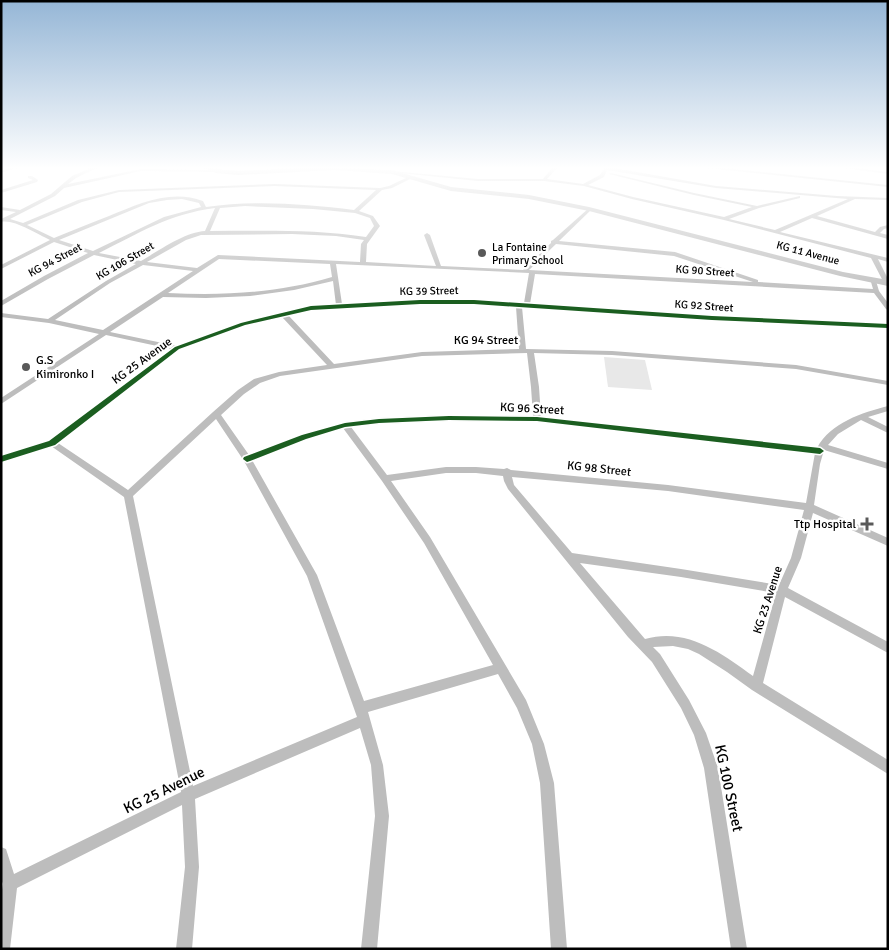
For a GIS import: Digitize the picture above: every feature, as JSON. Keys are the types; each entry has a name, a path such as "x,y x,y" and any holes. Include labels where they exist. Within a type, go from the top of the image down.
{"main road":[{"name":"KG 11 Avenue","path":"598,211 874,282 887,283"}],"street":[{"path":"3,220 17,211"},
{"path":"23,225 57,211"},
{"path":"1,267 54,240 122,211"},
{"name":"KG 94 Street","path":"1,304 35,282 93,253 175,214 188,211"},
{"path":"207,232 216,211"},
{"name":"KG 94 Street","path":"349,211 355,212"},
{"path":"527,304 528,271 554,242 587,211"},
{"path":"690,211 888,260"},
{"path":"724,219 743,211"},
{"path":"775,232 824,211"},
{"path":"1,402 163,295 215,258 363,263 363,248 366,239 377,226 377,222 372,217 355,212"},
{"path":"812,216 888,237"},
{"path":"3,220 23,225 54,240 93,253 142,263 197,270"},
{"path":"877,233 882,228 888,226"},
{"name":"KG 106 Street","path":"49,321 108,282 184,239 207,232 313,232 366,239"},
{"path":"427,235 439,267"},
{"path":"554,242 675,254 767,285"},
{"path":"874,257 887,283"},
{"path":"333,262 339,305"},
{"name":"KG 90 Street","path":"363,263 876,290"},
{"path":"163,295 202,297 254,293 305,287 336,278"},
{"path":"874,282 876,290 888,308"},
{"name":"KG 39 Street","path":"339,305 437,301 519,304"},
{"path":"519,304 526,351 536,388 537,419"},
{"name":"KG 92 Street","path":"519,304 712,318 888,326"},
{"name":"KG 25 Avenue","path":"1,459 52,443 177,348 243,324 283,314 339,305"},
{"path":"283,314 332,366"},
{"path":"1,315 49,321 177,348"},
{"name":"KG 94 Street","path":"128,495 216,414 257,381 279,374 332,366 431,353 526,351 612,353 789,366 888,383"},
{"path":"821,449 841,427 861,417 888,408"},
{"path":"216,414 247,459 312,575 362,714 377,764 382,816 369,949"},
{"path":"861,417 888,430"},
{"name":"KG 96 Street","path":"247,459 304,437 345,426 408,419 537,419 821,449 888,466"},
{"path":"345,426 385,479 427,540 522,704 538,744 547,783 559,949"},
{"path":"52,443 128,495 188,795 192,867 184,949"},
{"name":"KG 23 Avenue","path":"756,686 782,590 787,581 800,542 821,449"},
{"name":"KG 98 Street","path":"385,479 446,470 507,471 668,488 809,507 888,542"},
{"name":"KG 100 Street","path":"507,471 511,487 643,645 656,658 685,704 700,733 711,768 739,949"},
{"path":"570,557 782,590 888,648"},
{"path":"643,645 660,640 683,643 716,658 756,686 888,768"},
{"name":"KG 25 Avenue","path":"10,884 188,795 362,714 501,668"},
{"path":"1,854 10,884 2,949"}],"shaded area":[{"path":"604,357 645,360 652,390 608,387"}],"cycle path":[{"path":"1,459 52,443 177,348 243,324 311,308 420,302 474,302 712,318 888,326"},
{"path":"247,459 304,437 345,425 379,421 449,418 537,419 820,451"}],"place":[{"name":"La Fontaine Primary School","path":"482,253"},
{"name":"G.S Kimironko I","path":"26,367"},
{"name":"Ttp Hospital","path":"867,524"}]}
